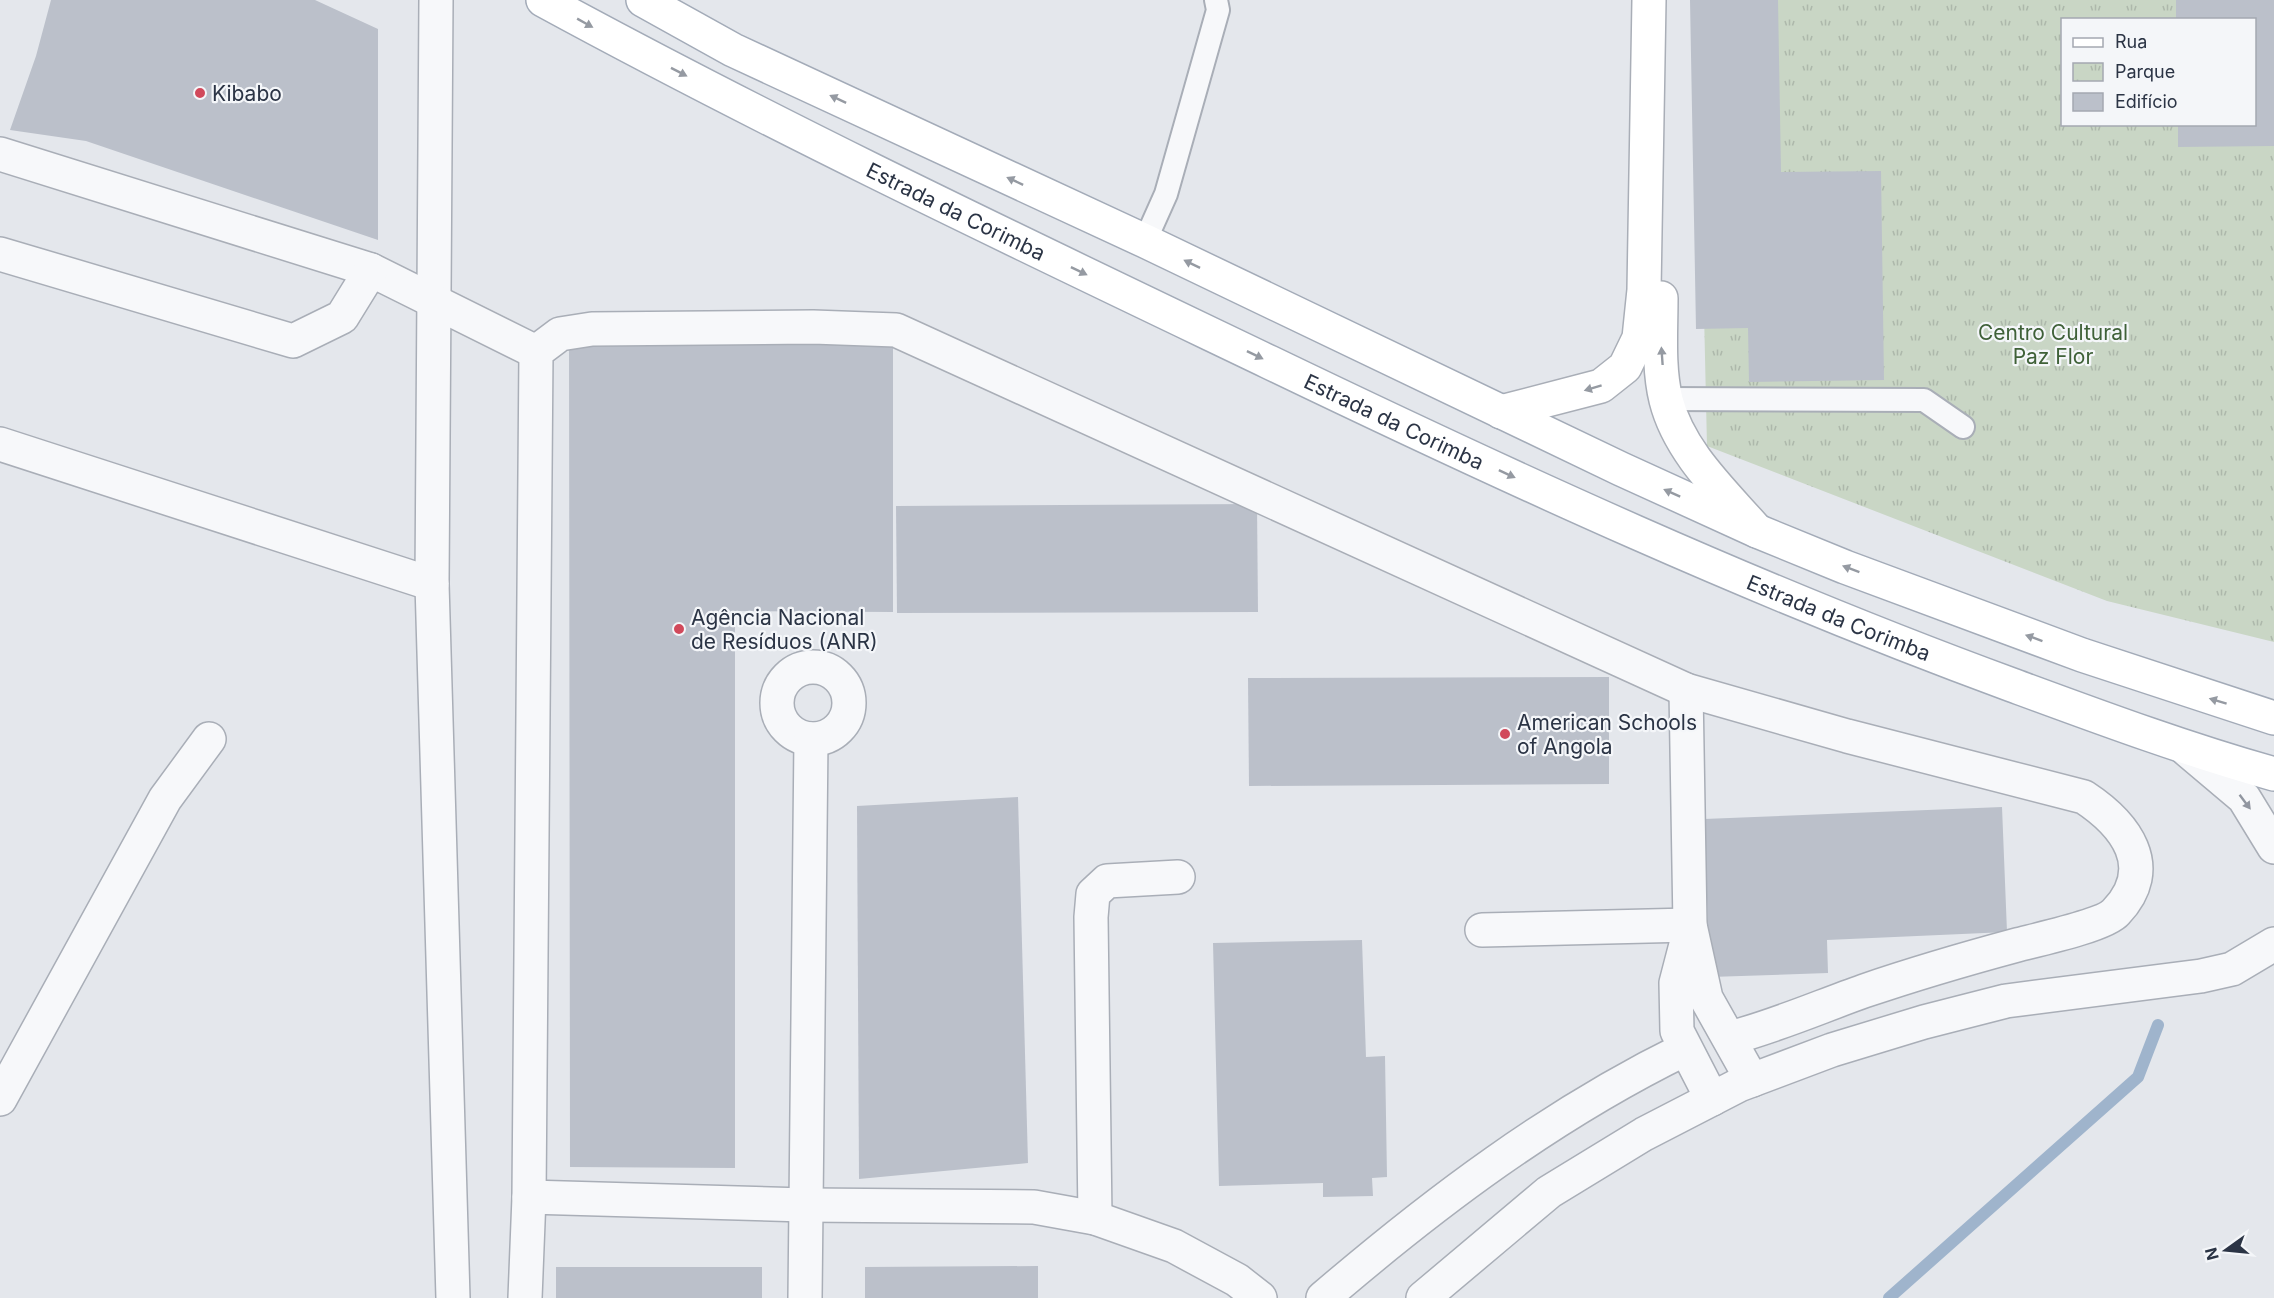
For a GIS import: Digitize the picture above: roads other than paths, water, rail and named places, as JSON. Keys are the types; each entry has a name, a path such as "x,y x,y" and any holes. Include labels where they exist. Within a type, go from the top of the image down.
{"main road":[{"name":"Estrada da Corimba","path":"543,0 637,51 986,226 1407,428 1563,500 1808,606 1964,668 2186,749 2274,774"},
{"path":"643,0 733,50 1144,240 1501,412 1757,531 1856,571 2082,655 2274,718"},
{"path":"1501,412 1601,386 1625,367 1639,339 1644,246 1649,0"},
{"path":"1644,246 1662,296 1661,351 1665,399 1673,420 1697,462 1757,531"}],"street":[{"path":"436,0 432,584 453,1298"},
{"path":"0,154 371,270 433,303 536,352"},
{"path":"0,254 292,341 342,317 371,270"},
{"path":"536,352 561,334 592,329 813,327 896,330 1686,690 1879,745 2084,797 2115,821 2133,850 2135,872 2129,895 2115,915 2071,930 1967,958 1874,988 1761,1030 1730,1038"},
{"path":"525,1298 530,1197 536,352"},
{"path":"0,444 432,584"},
{"path":"1686,690 1690,925 1707,998 1752,1080"},
{"path":"0,1099 165,799 209,739"},
{"path":"805,1298 811,739"},
{"path":"2186,749 2244,798 2274,848"},
{"path":"1095,1218 1091,917 1093,894 1107,880 1178,877"},
{"path":"1482,930 1690,925"},
{"path":"1690,925 1676,983 1677,1031 1712,1099"},
{"path":"1423,1298 1549,1192 1644,1134 1752,1080 1832,1050 2006,1001 2201,976 2232,969 2271,940"},
{"path":"1323,1298 1383,1246 1467,1181 1591,1099 1685,1049"},
{"path":"530,1197 805,1205 1034,1207 1095,1218 1174,1246 1237,1280 1260,1298"}],"lane":[{"path":"1144,240 1166,194 1218,10 1216,0"},
{"path":"1665,399 1924,400 1963,427"}],"waterway":[{"path":"1889,1298 2138,1077 2158,1025"}],"place":[{"name":"Kibabo","path":"200,93"},
{"name":"Agência Nacional de Resíduos (ANR)","path":"679,629"},
{"name":"American Schools of Angola","path":"1505,734"}],"park label":[{"name":"Centro Cultural Paz Flor","path":"2053,344"}]}
